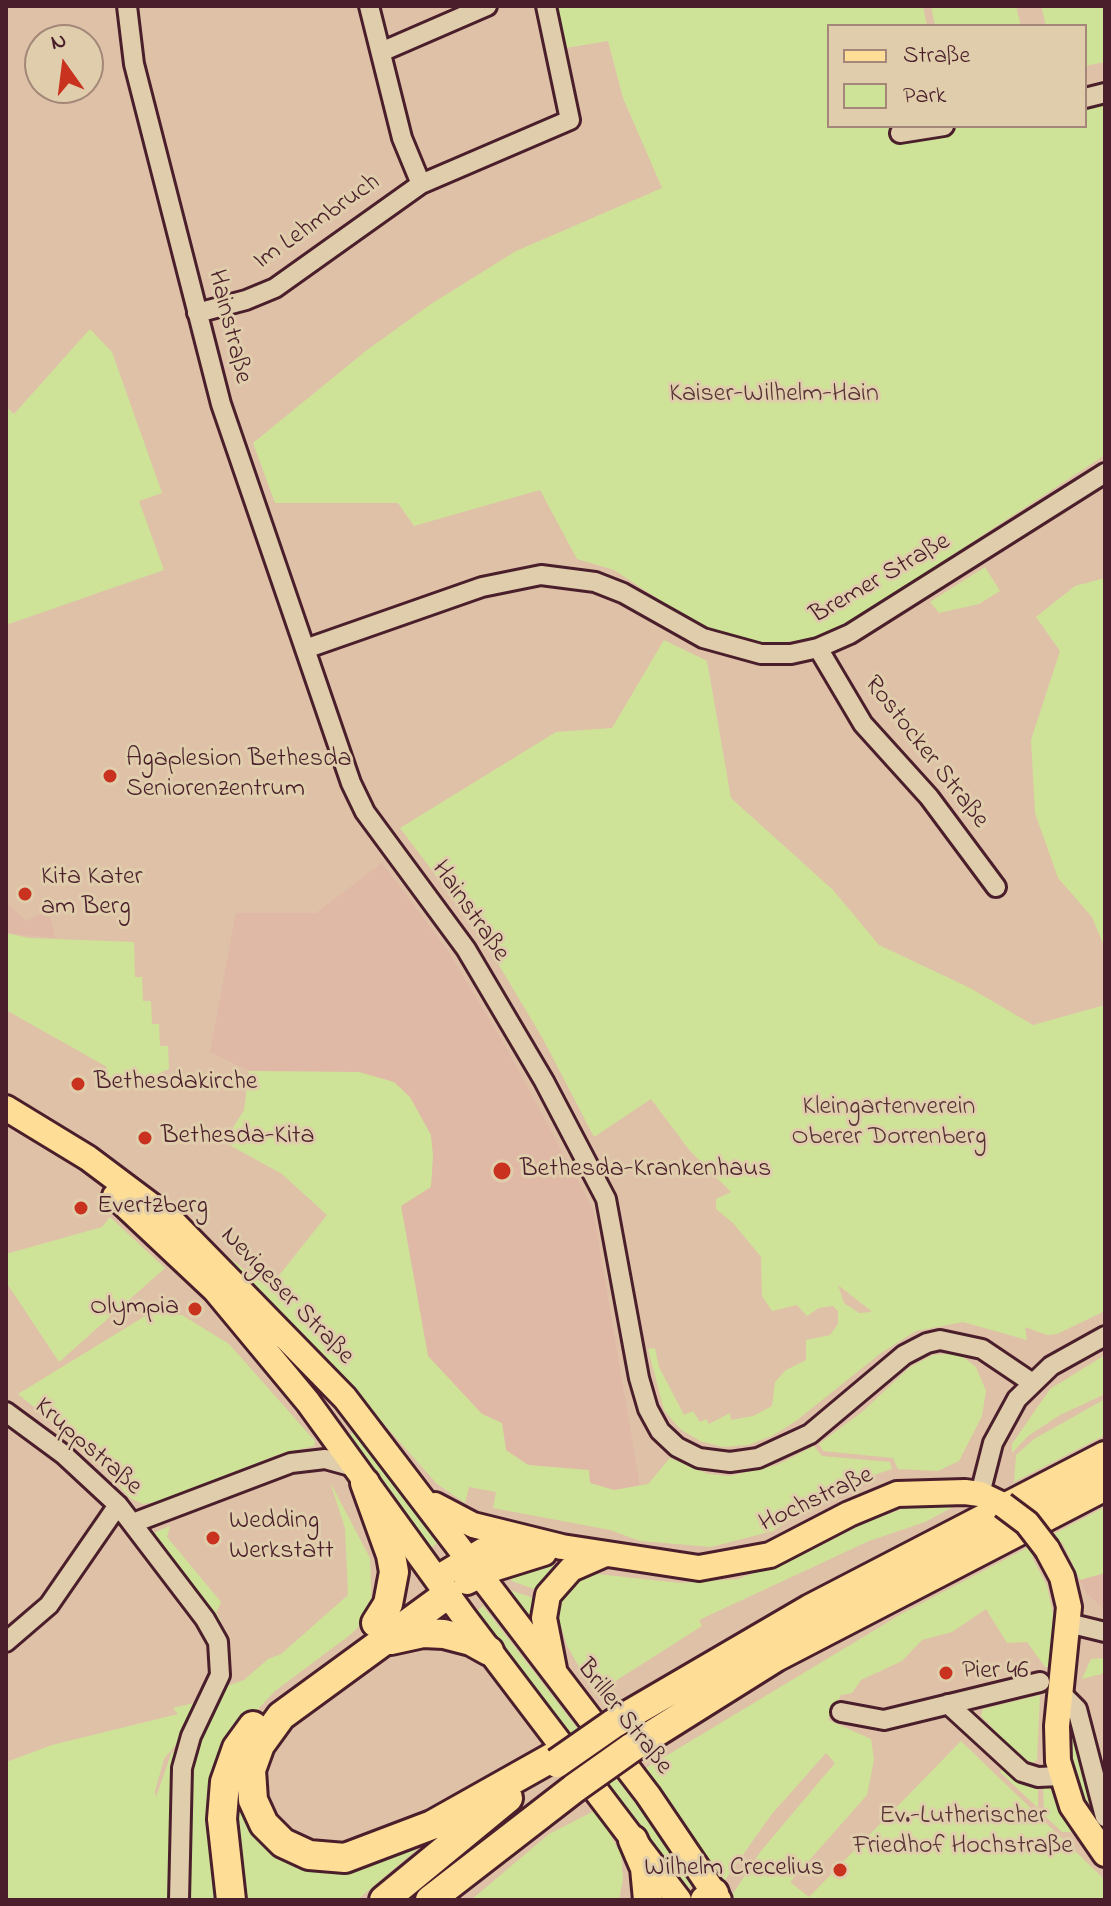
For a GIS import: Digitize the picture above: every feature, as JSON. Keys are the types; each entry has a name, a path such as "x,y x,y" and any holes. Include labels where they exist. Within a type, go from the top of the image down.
{"highway":[{"path":"442,1586 378,1634 281,1716 255,1753 251,1770 253,1800 264,1824 283,1843 322,1858 367,1852 432,1825 584,1745 613,1724 810,1609 1105,1456"},
{"path":"359,1475 391,1555 394,1572 378,1634"},
{"path":"430,1900 525,1825 631,1748 776,1657 1105,1486"},
{"path":"231,1900 222,1809 225,1782 237,1748 259,1718 282,1696 378,1634 435,1633 471,1641 489,1651"},
{"path":"384,1900 555,1760"},
{"path":"444,1900 525,1825"},
{"path":"633,1840 645,1868 648,1900"}],"main road":[{"name":"Nevigeser Straße","path":"6,1108 129,1187 197,1258 345,1398 426,1500 473,1566"},
{"name":"Nevigeser Straße","path":"6,1116 197,1258 308,1402 442,1586"},
{"name":"Hochstraße","path":"426,1500 473,1525 562,1547 678,1566 734,1564 770,1555 849,1514 897,1494 950,1491 980,1494 1027,1523 1047,1549 1067,1595 1068,1623 1050,1686 1061,1776 1077,1814 1105,1854"},
{"path":"562,1547 504,1546 442,1586 679,1900"},
{"path":"556,1676 544,1618 548,1595 571,1569 603,1555"},
{"name":"Briller Straße","path":"473,1566 648,1795 709,1892"}],"street":[{"name":"Hainstraße","path":"127,6 134,64 221,404 358,801 466,949 544,1081 606,1199 641,1387 654,1422 667,1439 689,1454 710,1461 739,1462 768,1454 821,1426 904,1355 933,1341 974,1346 1031,1382"},
{"name":"Im Lehmbruch","path":"369,6 402,138 421,184"},
{"path":"381,52 487,6"},
{"name":"Im Lehmbruch","path":"197,313 246,300 275,288 421,184 570,120 546,6"},
{"path":"900,133 931,128"},
{"name":"Bremer Straße","path":"305,649 482,587 541,575 595,582 623,593 703,638 761,654 791,654 818,648 850,634 1105,473"},
{"name":"Rostocker Straße","path":"818,648 863,724 929,797 996,887"},
{"path":"980,1494 993,1443 1010,1410 1031,1382 1051,1366 1105,1336"},
{"name":"Kruppstraße","path":"6,1412 63,1454 118,1505 205,1619 221,1657 219,1679 191,1736 182,1768 179,1900"},
{"path":"133,1523 291,1463 325,1459 359,1475"},
{"path":"6,1642 49,1605 118,1505"},
{"path":"1068,1623 1105,1632"},
{"path":"841,1712 884,1720 948,1704 1050,1686 1077,1709 1105,1817"},
{"path":"948,1704 1022,1772 1038,1777 1061,1776"}],"shaded area":[{"name":"Bethesda-Krankenhaus","path":"382,863 448,951 503,1042 593,1209 640,1487 614,1490 590,1483 588,1470 528,1465 506,1450 502,1423 482,1414 428,1356 401,1205 431,1187 431,1135 360,1072 249,1071 210,1052 236,913 316,913"},
{"path":"6,902 26,921 45,912 42,906 47,904 55,938 6,933"},
{"path":"1105,1573 1105,1610 1086,1593 1080,1580"}],"green space":[{"name":"Kaiser-Wilhelm-Hain","path":"553,6 923,6 927,24 827,24 827,128 1087,128 1087,95 1105,93 1105,455 850,622 815,639 761,644 701,627 614,570 577,559 540,490 414,526 398,503 275,503 253,443 367,350 431,304 516,251 662,188 623,98 608,41 560,49"},
{"path":"931,6 1016,6 1020,24 935,24"},
{"path":"1041,6 1105,6 1105,62 1087,66 1087,24 1046,24"},
{"path":"90,329 112,352 162,493 139,501 164,570 6,625 6,407 14,414"},
{"path":"985,567 1000,591 979,604 939,613 930,602"},
{"path":"1105,578 1105,948 1092,917 1058,878 1035,813 1031,740 1060,651 1036,617 1075,586"},
{"name":"Kleingartenverein Oberer Dorrenberg","path":"664,640 707,661 731,798 833,890 879,945 970,988 1033,1025 1105,1005 1105,1311 1057,1334 1047,1335 1025,1327 1027,1340 963,1322 916,1331 881,1353 796,1421 772,1436 748,1445 723,1447 700,1441 680,1429 664,1410 648,1349 655,1348 659,1367 684,1415 693,1411 700,1422 706,1419 709,1424 730,1413 731,1420 753,1416 772,1406 775,1382 786,1370 806,1360 806,1340 830,1335 838,1324 838,1311 833,1306 819,1308 807,1316 797,1305 772,1311 762,1296 761,1257 733,1223 716,1209 716,1199 731,1192 690,1151 651,1099 594,1137 543,1039 481,935 400,828 556,732 612,728","holes":["838,1285 871,1311 859,1313 844,1303"]},
{"path":"6,933 29,938 134,942 135,977 142,977 143,1001 151,1001 152,1024 159,1024 160,1046 168,1046 169,1069 122,1089 102,1076 107,1067 6,1010"},
{"path":"249,1071 359,1072 394,1082 410,1097 431,1135 433,1156 431,1187 401,1206 428,1356 482,1414 502,1423 506,1450 528,1465 589,1470 590,1483 614,1490 648,1484 670,1458 708,1474 730,1476 777,1465 814,1446 822,1456 890,1462 892,1469 838,1487 773,1531 711,1547 640,1541 610,1530 493,1508 496,1492 469,1487 465,1503 437,1484 352,1388 223,1253 262,1283 271,1273 277,1278 327,1215 282,1174 224,1142 244,1110"},
{"path":"110,1217 165,1268 59,1362 6,1282 6,1254 102,1227"},
{"path":"150,1313 182,1315 229,1344 315,1441 314,1446 277,1455 160,1501 143,1504 130,1498 93,1455 18,1394"},
{"path":"933,1355 963,1357 976,1367 986,1391 982,1416 959,1461 938,1471 898,1469 893,1458 823,1451 819,1444 863,1411 910,1367"},
{"path":"1105,1355 1105,1394 1060,1415 1028,1436 1012,1453 1012,1444 1050,1389"},
{"path":"1105,1399 1105,1435 1014,1482 1016,1455 1034,1439"},
{"path":"360,1427 444,1538 431,1548 347,1437"},
{"path":"330,1482 370,1558 372,1614 350,1635 275,1691 246,1722 224,1900 185,1900 186,1778 204,1721 227,1686 244,1680 268,1659 281,1654 348,1595 345,1528"},
{"path":"953,1507 925,1522 869,1541 699,1620 702,1626 595,1694 567,1646 558,1616 562,1594 580,1576 597,1574 680,1583 738,1579 802,1555 869,1521 902,1509"},
{"name":"Ev.-Lutherischer Friedhof Hochstraße","path":"1105,1507 1105,1573 1080,1580 1062,1542 1032,1557 1047,1586 1053,1614 1050,1667 1045,1667 1027,1642 1007,1643 986,1609 952,1632 922,1640 902,1661 861,1680 852,1693 841,1695 828,1720 871,1739 874,1760 867,1795 790,1882 809,1897 961,1741 1105,1880 1105,1900 736,1900 732,1895 761,1851 835,1763 826,1753 771,1815 723,1883 646,1768 903,1613"},
{"path":"170,1526 167,1537 221,1602 216,1613 221,1621 218,1624 151,1534"},
{"path":"536,1565 556,1565 559,1570 542,1592 512,1581 505,1573"},
{"path":"504,1591 540,1600 535,1628"},
{"path":"483,1606 696,1882 683,1892 472,1615"},
{"path":"1105,1658 1105,1673 1082,1679 1091,1659"},
{"path":"1040,1695 1037,1760 1032,1763 1019,1755 981,1716 983,1709"},
{"path":"202,1701 187,1731 164,1759 155,1791 156,1797 171,1754 183,1741 174,1900 6,1900 6,1762 52,1745 178,1714 173,1708"},
{"path":"1071,1716 1095,1818 1104,1834 1084,1807 1072,1769"},
{"path":"240,1767 290,1858 434,1835 357,1900 242,1900 233,1831"},
{"path":"1002,1770 1020,1784 1038,1786 1038,1808 1000,1772"},
{"path":"1043,1785 1058,1792 1074,1825 1073,1832 1062,1832 1044,1815"},
{"path":"596,1810 621,1854 623,1879 619,1900 471,1900 549,1834"}],"place":[{"name":"Agaplesion Bethesda Seniorenzentrum","path":"110,776"},
{"name":"Kita Kater am Berg","path":"25,894"},
{"name":"Bethesdakirche","path":"78,1084"},
{"name":"Bethesda-Kita","path":"145,1138"},
{"name":"Bethesda-Krankenhaus","path":"502,1171"},
{"name":"Evertzberg","path":"81,1208"},
{"name":"Olympia","path":"195,1309"},
{"name":"Wedding Werkstatt","path":"213,1538"},
{"name":"Pier 46","path":"946,1673"},
{"name":"Wilhelm Crecelius","path":"840,1870"}]}
